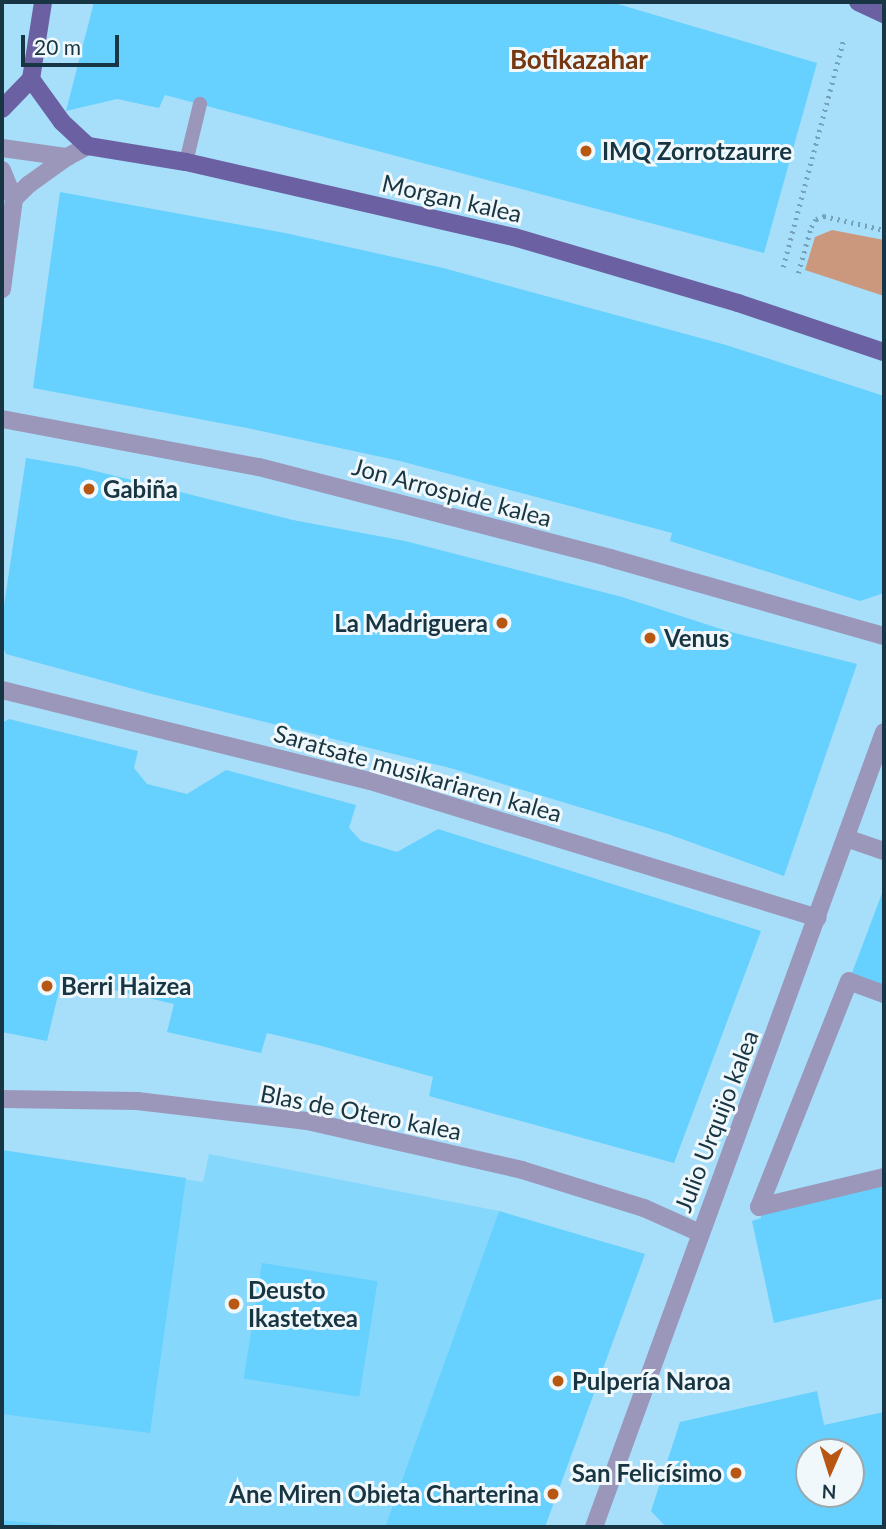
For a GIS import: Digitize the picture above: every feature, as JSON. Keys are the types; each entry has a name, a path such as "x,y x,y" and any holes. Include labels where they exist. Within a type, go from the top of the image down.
{"main road":[{"path":"2,109 31,79 43,2"},
{"path":"858,2 884,13"},
{"path":"31,79 62,122 88,146"},
{"name":"Morgan kalea","path":"88,146 186,162 527,241 738,303 884,352"}],"street":[{"path":"14,199 28,185 67,157 88,146"},
{"path":"2,148 67,157"},
{"path":"2,170 14,199 2,289"},
{"name":"Jon Arrospide kalea","path":"2,419 259,467 610,558 884,636"},
{"name":"Saratsate musikariaren kalea","path":"2,690 370,781 818,918"},
{"name":"Julio Urquijo kalea","path":"594,1527 884,732"},
{"path":"846,838 884,851"},
{"path":"884,993 849,981 759,1207 884,1177"},
{"name":"Blas de Otero kalea","path":"2,1099 137,1101 307,1121 522,1170 644,1208 700,1233"}],"lane":[{"path":"186,162 200,104"}],"path":[{"path":"783,267 843,41"},
{"path":"798,272 811,227 816,219 824,216 884,230"}],"shaded area":[{"path":"832,230 884,240 884,296 805,270 815,237"},
{"name":"Deusto Ikastetxea","path":"2,1150 203,1182 209,1154 499,1211 385,1527 80,1527 2,1520"}],"building":[{"name":"IMQ Zorrotzaurre","path":"94,2 611,2 817,63 764,253 165,95 159,108 117,99 66,111"},
{"path":"60,192 285,233 443,268 726,345 884,396 884,593 860,601 670,541 672,533 400,461 247,428 33,388"},
{"path":"26,458 79,467 293,520 405,541 622,597 727,631 857,664 784,876 668,834 450,768 148,693 6,654 2,645 2,619"},
{"path":"9,719 138,751 134,768 147,784 187,794 226,770 356,805 349,828 361,841 397,852 438,829 761,931 674,1163 429,1096 433,1077 318,1045 267,1033 261,1053 167,1032 174,1004 62,978 47,1041 2,1032 2,723"},
{"path":"884,888 884,994 849,981"},
{"path":"2,1150 186,1178 150,1433 2,1414"},
{"path":"884,1177 884,1298 774,1323 752,1221 761,1218 759,1207"},
{"path":"499,1211 645,1254 545,1527 385,1527"},
{"path":"262,1263 378,1281 359,1397 244,1379"},
{"name":"San Felicísimo","path":"817,1391 824,1425 884,1412 884,1527 666,1527 651,1511 680,1422"},
{"path":"2,1520 60,1525 60,1527 2,1527"}],"place":[{"name":"IMQ Zorrotzaurre","path":"586,151"},
{"name":"Gabiña","path":"89,489"},
{"name":"La Madriguera","path":"502,623"},
{"name":"Venus","path":"650,638"},
{"name":"Berri Haizea","path":"47,986"},
{"name":"Deusto Ikastetxea","path":"234,1304"},
{"name":"Pulpería Naroa","path":"558,1381"},
{"name":"San Felicísimo","path":"736,1473"},
{"name":"Ane Miren Obieta Charterina","path":"553,1494"}],"district":[{"name":"Botikazahar","path":"579,60"}]}
